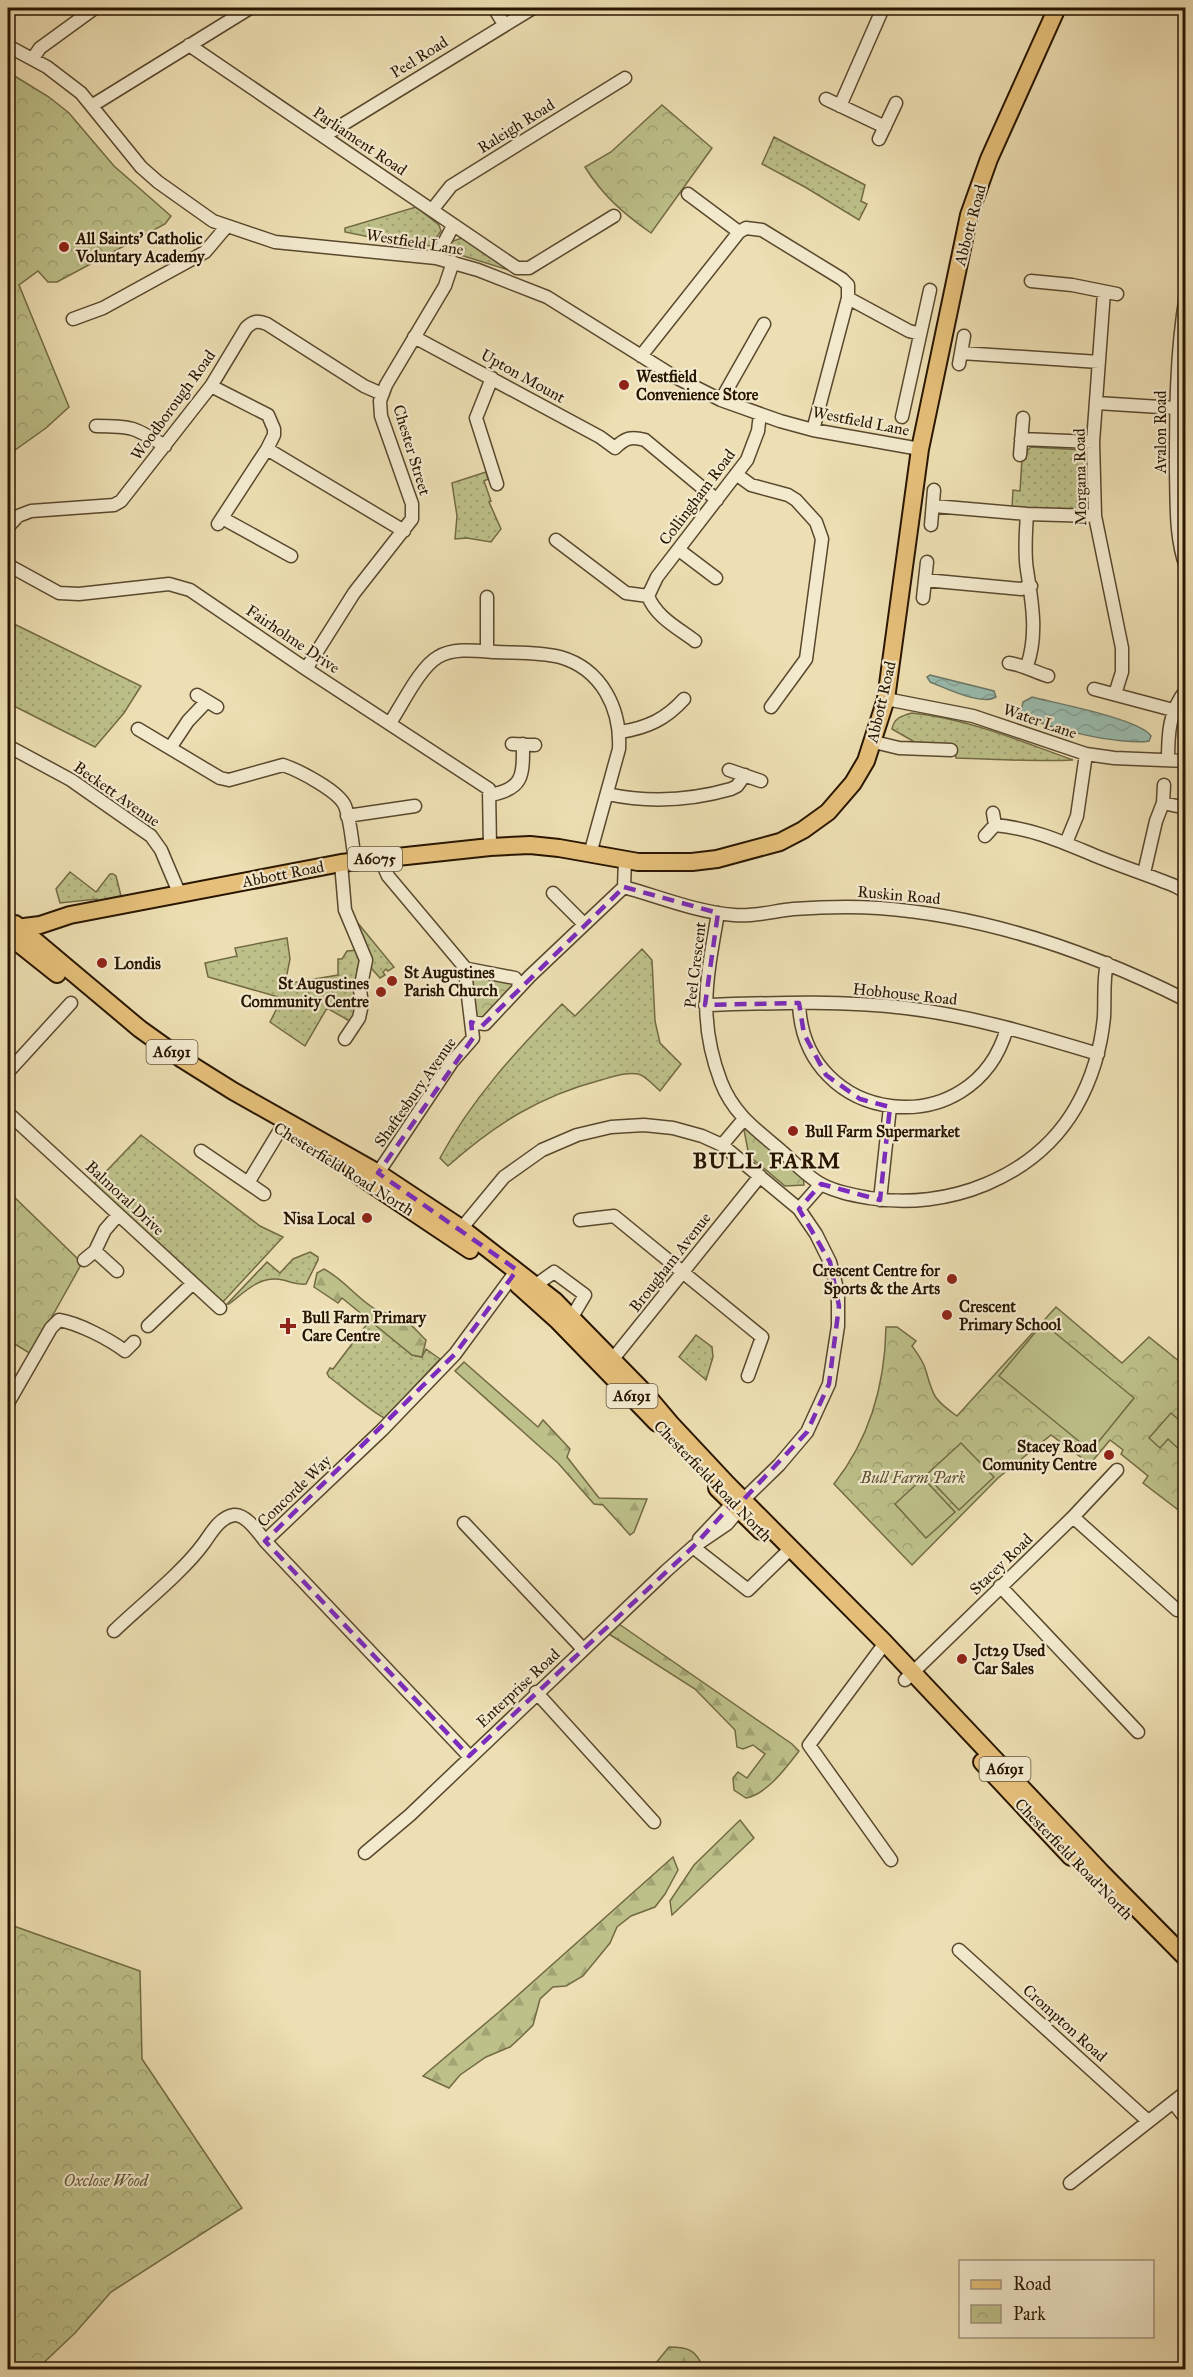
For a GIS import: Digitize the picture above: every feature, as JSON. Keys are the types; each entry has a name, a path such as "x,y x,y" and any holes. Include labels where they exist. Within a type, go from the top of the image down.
{"main road":[{"name":"Abbott Road","path":"10,925 63,918 348,862 490,847 530,845 625,860 692,862 746,853 780,842 803,830 828,812 853,783 866,761 886,699 920,448 969,215 988,159 1057,8"},
{"path":"52,955 45,935 48,927 63,918"},
{"name":"Chesterfield Road North","path":"10,925 52,955 140,1029 283,1125"},
{"name":"Chesterfield Road North","path":"10,925 134,1036 189,1076 283,1125 373,1177 458,1233 514,1275 557,1320 609,1364 676,1430 738,1505 882,1648"},
{"name":"Chesterfield Road North","path":"514,1275 537,1285 572,1317 609,1364"},
{"name":"Chesterfield Road North","path":"738,1505 909,1676 1151,1931 1185,1973"},
{"name":"Chesterfield Road North","path":"1151,1931 1185,1958"}],"street":[{"path":"33,58 40,48 95,8"},
{"path":"93,105 250,8"},
{"path":"494,8 504,24"},
{"name":"Peel Road","path":"324,136 533,8"},
{"path":"840,106 883,8"},
{"name":"Parliament Road","path":"189,45 517,268 529,268 614,216"},
{"name":"Westfield Lane","path":"8,46 33,58 67,81 93,105 141,167 158,182 213,221 275,242 436,258 453,262 505,279 547,297 675,377 721,400 813,430 920,448"},
{"name":"Raleigh Road","path":"432,210 451,186 625,78"},
{"path":"826,99 882,133 896,103"},
{"path":"688,194 739,232"},
{"path":"73,319 103,308 205,252 227,226"},
{"path":"436,258 453,226"},
{"path":"641,356 739,232 746,228 762,230 842,279 848,285 848,298 813,430"},
{"name":"Chester Street","path":"306,669 354,593 405,531 412,519 413,512 381,416 382,394 445,286 453,262"},
{"path":"1031,281 1072,285 1118,294"},
{"path":"902,417 930,290"},
{"name":"Morgana Road","path":"1104,292 1093,442 1095,516 1122,648 1122,672 1115,694"},
{"name":"Avalon Road","path":"1185,295 1178,346 1176,408 1176,525 1179,548 1185,567"},
{"path":"848,298 909,331 920,334"},
{"name":"Woodborough Road","path":"8,526 18,516 31,511 114,505 121,501 211,386 246,328 253,322 260,321 364,386 382,394"},
{"path":"721,400 764,324"},
{"path":"964,336 960,358 1099,362"},
{"name":"Upton Mount","path":"414,337 600,437 615,448 624,439 634,437 645,440 717,500"},
{"path":"492,378 476,418 497,484"},
{"path":"211,386 268,415 274,429 274,435 267,449 220,521 291,556"},
{"path":"1097,403 1176,408"},
{"name":"Collingham Road","path":"648,596 657,577 717,500 754,445 760,414"},
{"path":"1020,455 1023,418"},
{"path":"96,426 126,426 138,429 165,446"},
{"path":"1021,440 1093,442"},
{"path":"267,449 405,531"},
{"path":"736,474 751,485 788,495 796,500 816,522 822,539 806,659 771,707"},
{"path":"931,525 934,490"},
{"path":"934,506 1027,514 1095,516"},
{"path":"1027,514 1026,552 1033,624 1031,654 1027,666"},
{"path":"556,540 626,593 648,596 652,607 661,616 695,641"},
{"path":"679,550 716,578"},
{"path":"922,598 927,562"},
{"name":"Fairholme Drive","path":"8,565 59,593 79,594 169,584 190,590 489,789 490,795"},
{"path":"925,580 1021,588 1031,586"},
{"path":"487,597 488,651"},
{"path":"390,723 427,666 435,658 445,653 488,651 539,654 559,657 575,663 593,676 608,695 616,713 620,732 619,750 590,854"},
{"path":"1009,663 1027,666 1034,672 1048,676"},
{"path":"1095,689 1173,710"},
{"path":"1168,760 1169,726 1173,710 1185,690"},
{"path":"620,732 640,729 657,722 673,712 684,699"},
{"name":"Water Lane","path":"886,699 973,716 1086,754 1114,758 1185,761"},
{"path":"170,748 188,721 207,701"},
{"path":"138,729 220,778 229,780 276,766 290,768 339,796 347,816 348,862 345,910 366,960 360,990 362,1004 358,1018 345,1039"},
{"path":"874,742 899,748 951,750"},
{"path":"490,847 490,795 508,791 519,780 522,772 523,744"},
{"name":"Beckett Avenue","path":"8,746 71,780 151,836 161,850 180,895"},
{"path":"1066,843 1077,816 1086,754"},
{"path":"729,770 761,781"},
{"path":"607,794 640,799 687,799 731,789 737,786 745,775"},
{"path":"1144,873 1162,803 1164,785"},
{"path":"1162,803 1185,808"},
{"path":"347,816 415,806"},
{"path":"985,836 994,819 1042,833 1176,886 1185,892"},
{"path":"380,858 388,876 467,970 515,978 519,988"},
{"path":"471,1022 484,1024 583,923 624,887 625,860"},
{"name":"Ruskin Road","path":"624,887 697,909 736,916 793,909 839,907 917,912 955,918 1035,937 1107,963 1185,1000"},
{"path":"553,893 583,923"},
{"name":"Peel Crescent","path":"718,913 705,1005 710,1049 722,1084 743,1120 820,1184 850,1195 880,1200 906,1202 947,1198 973,1190 1015,1169 1050,1139 1075,1107 1094,1068 1102,1036 1104,979 1107,963"},
{"name":"Shaftesbury Avenue","path":"373,1177 452,1062 473,1038 467,970"},
{"path":"8,1072 71,1003"},
{"path":"799,1003 804,1034 812,1055 826,1075 860,1099 890,1107 922,1106 943,1100 960,1091 980,1075 996,1056 1007,1028"},
{"name":"Hobhouse Road","path":"705,1005 799,1003 905,1008 958,1016 1098,1054"},
{"path":"880,1200 890,1107"},
{"name":"Balmoral Drive","path":"8,1113 220,1308"},
{"path":"722,1145 743,1120"},
{"path":"248,1183 283,1125"},
{"name":"Enterprise Road","path":"366,1853 410,1815 469,1756 693,1547 715,1533 738,1505 779,1465 807,1432 829,1384 838,1326 838,1292 830,1262 816,1234 799,1209 722,1145 702,1136 673,1128 644,1125 611,1127 577,1135 542,1150 504,1177 458,1233"},
{"path":"201,1151 264,1194"},
{"name":"Brougham Avenue","path":"609,1364 760,1176"},
{"path":"799,1209 820,1184"},
{"path":"84,1260 95,1251 105,1230 118,1215"},
{"path":"580,1220 614,1216 762,1337 748,1376"},
{"path":"95,1251 117,1271"},
{"path":"537,1285 554,1272 585,1295 572,1317"},
{"name":"Concorde Way","path":"469,1756 266,1541 382,1430 454,1354 514,1275"},
{"path":"148,1326 192,1284"},
{"path":"8,1403 55,1323 59,1320 73,1324 125,1351 134,1342"},
{"name":"Stacey Road","path":"909,1676 1073,1517 1118,1470"},
{"path":"114,1631 194,1555 212,1531 226,1518 235,1515 243,1517 266,1541"},
{"path":"1073,1517 1177,1610"},
{"path":"464,1523 583,1649"},
{"path":"693,1547 748,1590 785,1554"},
{"path":"1000,1586 1138,1732"},
{"path":"882,1648 809,1745 891,1860"},
{"path":"537,1692 654,1822"},
{"name":"Crompton Road","path":"959,1950 1148,2121"},
{"path":"1070,2183 1185,2092"},
{"path":"1173,2102 1185,2119"}],"highlighted area":[{"path":"624,887 718,913 705,1005 799,1003 804,1034 826,1075 860,1099 890,1107 880,1200 821,1184 799,1209 830,1262 839,1306 829,1384 807,1432 744,1499 732,1504 693,1547 469,1756 265,1541 455,1354 517,1270 378,1173 473,1038 471,1022 482,1026"}],"green space":[{"name":"All Saints' Catholic Voluntary Academy","path":"8,72 49,97 69,113 114,166 171,216 165,224 57,282 48,282 38,271 19,285 69,407 46,428 8,455"},
{"path":"662,105 712,148 651,233 614,203 585,167 611,152"},
{"path":"774,137 865,185 861,201 867,204 859,220 762,164"},
{"path":"416,207 439,225 441,231 431,246 389,241 345,232 345,228"},
{"path":"462,238 515,272 451,252 450,242"},
{"path":"1031,447 1084,450 1088,454 1090,503 1082,503 1082,508 1090,510 1085,513 1012,508 1013,490 1020,491 1022,459 1026,459 1027,451"},
{"path":"486,472 488,479 484,481 491,501 489,502 501,529 491,542 467,538 455,539 457,516 452,483"},
{"path":"8,621 141,686 124,713 95,747 8,703"},
{"path":"912,713 974,725 1073,760 956,758 955,745 918,744 892,729 894,722 899,718"},
{"path":"70,872 96,892 110,874 113,874 116,876 121,896 98,901 97,899 60,903 56,889"},
{"path":"348,911 394,967 388,971 386,969 383,972 385,975 380,978 372,969"},
{"path":"287,938 290,959 285,984 338,975 338,959 342,959 347,951 357,950 361,956 353,1023 327,1008 305,1046 270,1022 282,998 208,977 205,963 237,956 235,948"},
{"path":"642,949 652,960 655,1021 660,1043 681,1064 660,1091 644,1076 633,1074 619,1075 558,1094 519,1113 483,1137 448,1166 440,1158 452,1137 480,1096 511,1058 562,1004 575,1016"},
{"path":"469,974 512,983 512,987 483,1018 475,1016"},
{"path":"746,1129 803,1177 804,1185 785,1186 749,1156 744,1130"},
{"path":"141,1135 260,1226 283,1237 222,1303 94,1184"},
{"path":"8,1191 82,1263 31,1354 8,1340"},
{"path":"310,1252 318,1257 318,1260 306,1284 275,1279 267,1280 247,1289 227,1304 267,1262 280,1273 293,1259"},
{"path":"324,1269 372,1307 398,1316 410,1324 426,1340 422,1357 412,1355 342,1298 338,1303 314,1287 317,1273"},
{"name":"Bull Farm Park","path":"1056,1307 1122,1363 1149,1337 1185,1366 1185,1515 1143,1483 1148,1476 1121,1454 1123,1450 1110,1440 1090,1464 1051,1435 998,1478 912,1565 834,1484 857,1448 873,1410 883,1370 886,1327 897,1327 916,1341 912,1346 924,1364 933,1392 943,1406 957,1416"},
{"path":"370,1320 412,1355 422,1357 426,1349 440,1359 385,1418 358,1400 327,1373 330,1368 333,1369"},
{"path":"1043,1323 1134,1398 1091,1451 999,1376"},
{"path":"696,1335 712,1347 713,1357 706,1380 679,1357"},
{"path":"464,1362 538,1427 543,1420 570,1449 567,1457 599,1498 647,1499 634,1532 630,1535 603,1505 594,1504 558,1463 455,1371"},
{"path":"1171,1413 1185,1425 1185,1448 1182,1452 1168,1439 1160,1448 1149,1438"},
{"path":"961,1443 994,1477 959,1510 926,1475"},
{"path":"923,1478 955,1512 926,1538 895,1504"},
{"path":"619,1624 799,1751 769,1786 754,1796 746,1798 734,1790 733,1778 738,1772 747,1778 765,1754 753,1745 743,1749 737,1747 735,1730 695,1689 609,1634"},
{"path":"740,1820 754,1838 672,1915 670,1901 694,1865"},
{"path":"673,1857 678,1870 655,1907 631,1916 617,1927 610,1943 583,1976 566,1986 553,1987 540,1999 533,2025 510,2047 486,2057 460,2075 449,2088 423,2076 499,2012"},
{"name":"Oxclose Wood","path":"8,1924 140,1971 142,2059 242,2208 111,2292 75,2333 37,2369 8,2369"},
{"path":"669,2347 691,2351 704,2369 651,2369"}],"water":[{"path":"930,675 994,691 996,697 982,699 963,695 930,682 927,677"},
{"path":"1032,697 1115,718 1144,730 1151,736 1149,741 1121,741 1063,730 1030,718 1021,712 1023,702"}],"place":[{"name":"All Saints' Catholic Voluntary Academy","path":"64,247"},
{"name":"Westfield Convenience Store","path":"624,385"},
{"name":"Londis","path":"102,963"},
{"name":"St Augustines Parish Church","path":"392,981"},
{"name":"St Augustines Community Centre","path":"381,992"},
{"name":"Bull Farm Supermarket","path":"793,1131"},
{"name":"Nisa Local","path":"367,1218"},
{"name":"Crescent Centre for Sports & the Arts","path":"952,1279"},
{"name":"Crescent Primary School","path":"947,1315"},
{"name":"Bull Farm Primary Care Centre","path":"288,1326"},
{"name":"Stacey Road Comunity Centre","path":"1109,1455"},
{"name":"Jct29 Used Car Sales","path":"962,1659"}],"district":[{"name":"BULL FARM","path":"767,1160"}]}
